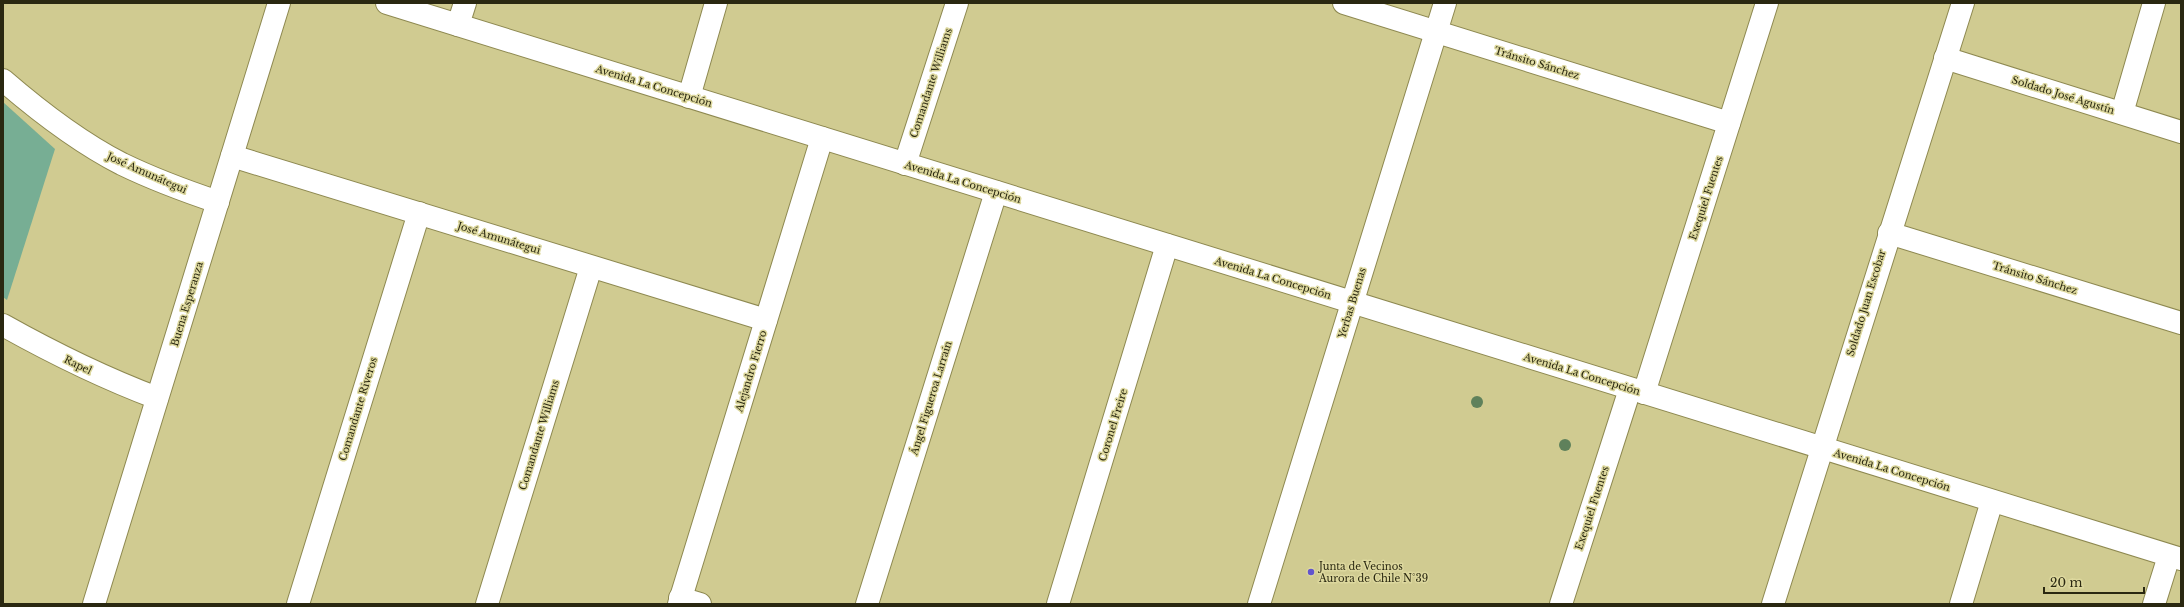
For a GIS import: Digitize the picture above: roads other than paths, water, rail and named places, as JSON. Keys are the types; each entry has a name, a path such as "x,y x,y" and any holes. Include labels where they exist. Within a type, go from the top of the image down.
{"street":[{"name":"Buena Esperanza","path":"94,604 279,3"},
{"name":"Avenida La Concepción","path":"387,3 2175,558"},
{"path":"458,25 465,3"},
{"path":"689,97 716,3"},
{"name":"Comandante Williams","path":"905,164 957,3"},
{"name":"Tránsito Sánchez","path":"1344,3 1729,123"},
{"name":"Yerbas Buenas","path":"1259,604 1446,3"},
{"name":"Exequiel Fuentes","path":"1561,604 1637,391 1729,123 1767,3"},
{"name":"Soldado Juan Escobar","path":"1773,604 1888,233 1963,3"},
{"path":"2122,113 2154,3"},
{"name":"Soldado José Agustín","path":"1945,58 2181,132"},
{"name":"José Amunátegui","path":"3,80 35,107 77,137 122,164 169,185 218,202"},
{"name":"Alejandro Fierro","path":"686,602 766,320 822,138"},
{"name":"José Amunátegui","path":"232,156 766,320"},
{"name":"Ángel Figueroa Larraín","path":"867,604 996,192"},
{"name":"Comandante Riveros","path":"298,604 419,214"},
{"name":"Tránsito Sánchez","path":"1888,233 2181,323"},
{"name":"Coronel Freire","path":"1058,604 1167,245"},
{"name":"Comandante Williams","path":"487,604 591,267"},
{"name":"Rapel","path":"3,325 53,353 98,375 158,398"},
{"path":"1961,604 1992,501"},
{"path":"2154,604 2175,558"}],"place":[{"name":"Junta de Vecinos Aurora de Chile N°39","path":"1311,572"}]}
